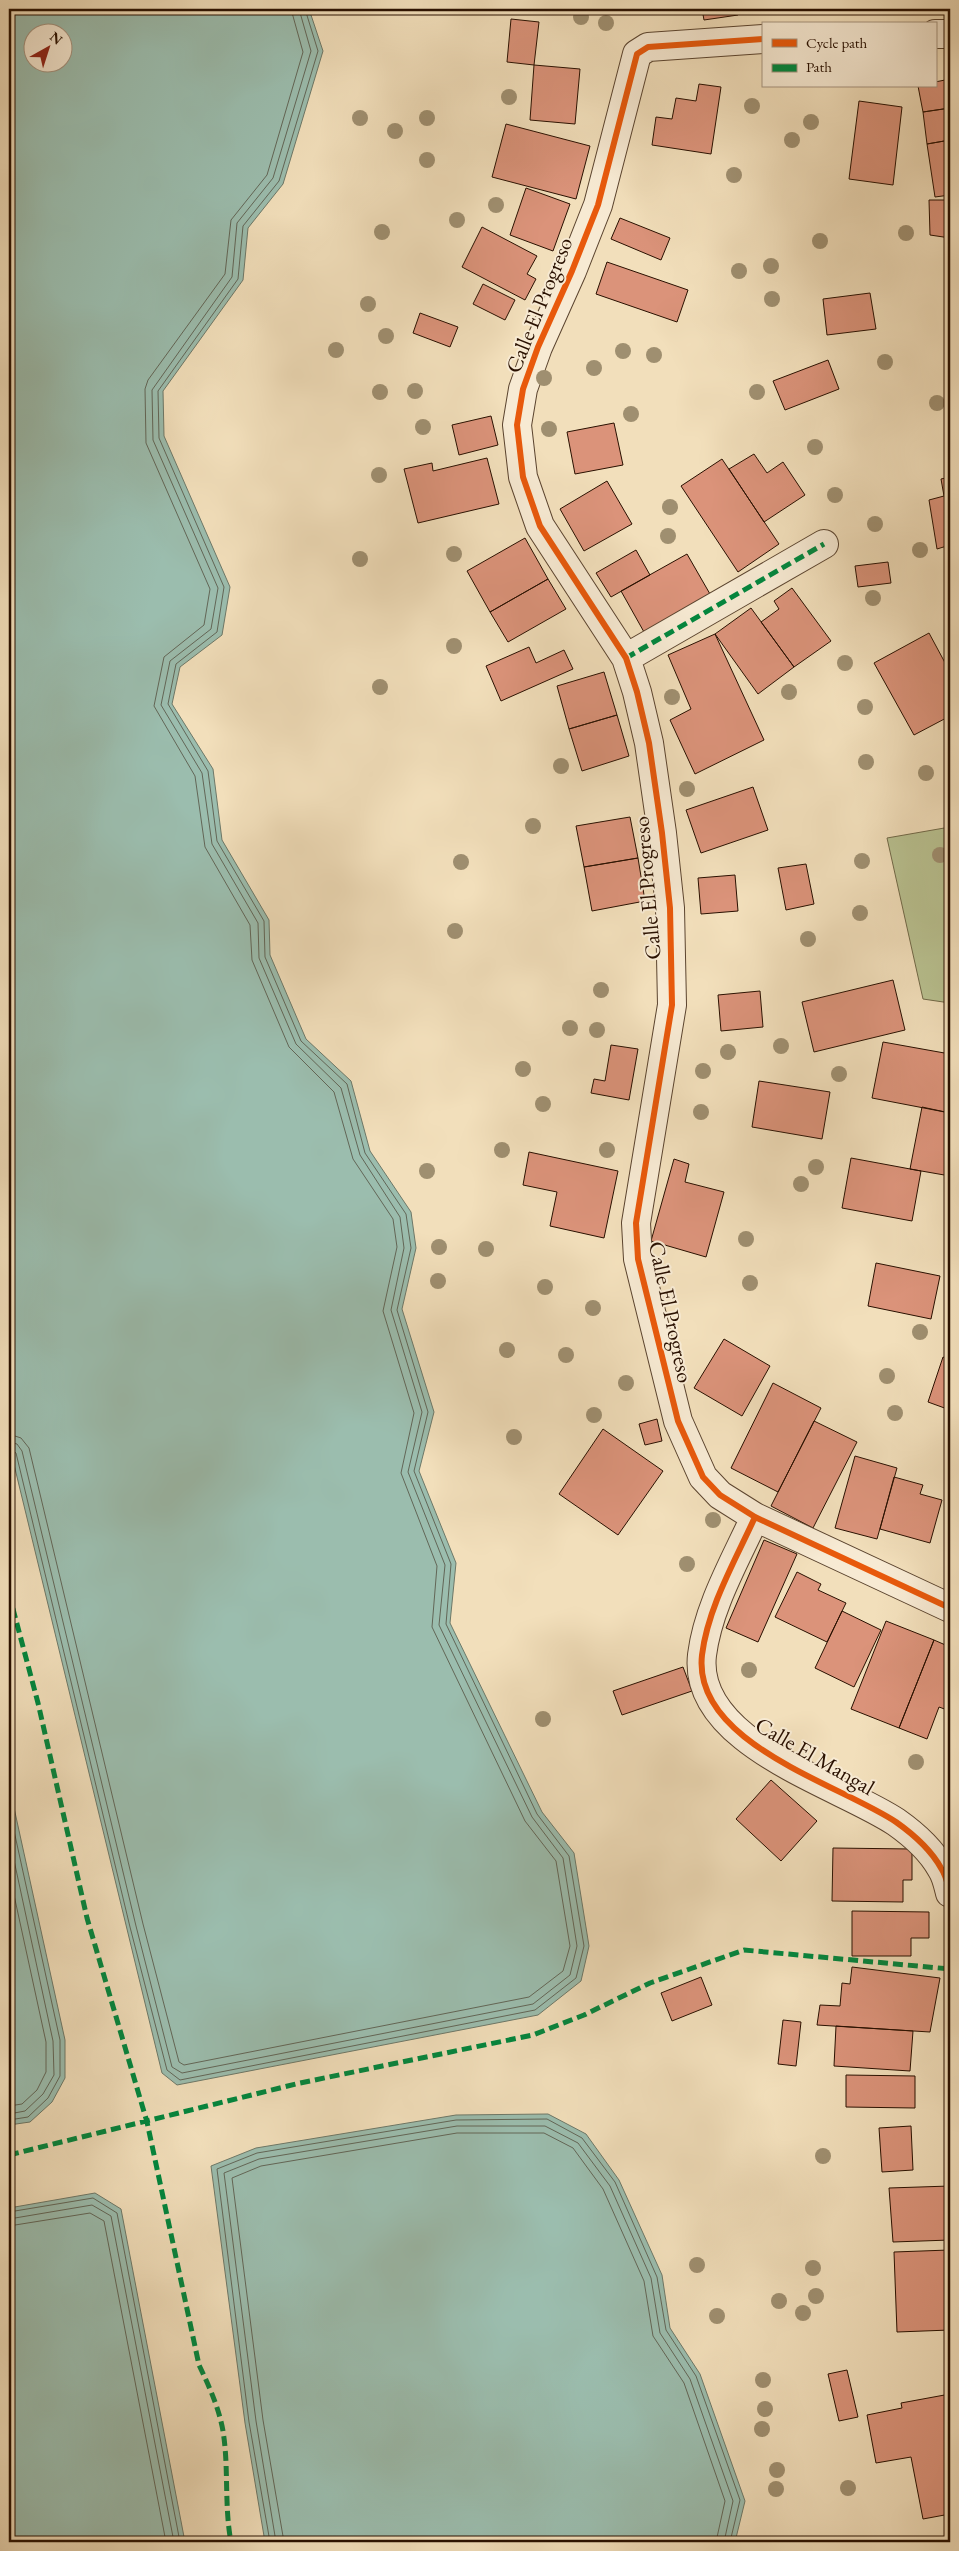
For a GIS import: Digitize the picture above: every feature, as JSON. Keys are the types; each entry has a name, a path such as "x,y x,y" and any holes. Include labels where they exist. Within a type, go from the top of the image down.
{"street":[{"path":"936,34 950,34"},
{"name":"Calle El Progreso","path":"762,39 648,47 637,54 598,205 535,355 523,389 517,425 523,477 540,526 626,658 637,692 649,744 662,833 672,952 672,1005 636,1222 638,1258 678,1421 703,1477 720,1495 755,1517 950,1608"},
{"path":"626,658 824,544"},
{"name":"Calle El Mangal","path":"755,1517 715,1604 702,1656 706,1685 722,1716 753,1746 896,1822 919,1841 942,1868 950,1893"}],"green space":[{"path":"950,827 950,1003 923,999 887,838"}],"water":[{"path":"9,9 309,9 323,51 283,184 248,228 243,280 163,391 164,436 230,587 222,635 180,667 172,704 213,769 222,840 269,920 270,955 306,1039 351,1081 370,1151 411,1212 416,1248 402,1309 434,1412 419,1471 456,1563 450,1623 542,1812 574,1853 589,1946 581,1981 538,2015 177,2085 162,2073 9,1444"},
{"path":"9,1785 65,2040 65,2078 52,2102 30,2122 9,2125"},
{"path":"548,2114 586,2134 619,2180 662,2275 670,2328 700,2374 745,2501 735,2542 265,2542 245,2423 211,2166 256,2148 456,2115"},
{"path":"95,2193 121,2209 185,2542 9,2542 9,2208"}],"building":[{"path":"702,9 737,9 738,15 704,20"},
{"path":"511,19 539,22 534,65 507,62"},
{"path":"534,65 580,69 575,124 530,120"},
{"path":"950,79 950,108 923,112 918,88 936,88 936,82"},
{"path":"699,84 721,87 711,154 652,145 656,117 672,119 676,98 696,101"},
{"path":"859,101 902,107 893,185 849,179"},
{"path":"950,108 950,140 927,144 923,112"},
{"path":"506,124 590,146 576,199 492,177"},
{"path":"950,140 950,195 935,197 927,144"},
{"path":"526,188 570,204 553,251 510,235"},
{"path":"929,200 950,200 950,238 930,235"},
{"path":"620,218 670,238 661,260 611,239"},
{"path":"482,227 537,256 527,274 536,279 525,300 462,267"},
{"path":"607,262 688,290 677,322 596,294"},
{"path":"483,284 515,300 505,320 473,304"},
{"path":"870,293 876,329 827,335 823,299"},
{"path":"420,313 458,327 450,347 413,333"},
{"path":"828,360 839,389 785,410 773,381"},
{"path":"491,416 498,445 459,455 452,425"},
{"path":"614,423 623,465 575,474 567,432"},
{"path":"754,454 767,473 783,462 805,495 764,522 729,469"},
{"path":"487,458 499,504 418,523 404,469 432,463 433,471"},
{"path":"722,459 779,544 738,572 681,486"},
{"path":"950,477 950,545 937,549 929,500 944,496 941,479"},
{"path":"607,481 632,524 584,551 560,509"},
{"path":"525,538 548,579 490,612 467,571"},
{"path":"636,550 650,575 611,597 596,573"},
{"path":"687,554 710,594 644,632 621,591"},
{"path":"888,562 891,583 858,587 855,566"},
{"path":"548,579 566,609 508,642 490,612"},
{"path":"792,588 831,641 794,667 761,622 779,609 774,601"},
{"path":"751,608 794,667 758,694 715,634"},
{"path":"929,633 950,672 950,716 914,735 874,663"},
{"path":"715,634 764,740 695,774 670,720 691,709 668,655"},
{"path":"529,647 536,663 564,650 573,669 501,701 486,666"},
{"path":"604,672 617,715 569,729 557,686"},
{"path":"617,715 629,756 582,771 569,729"},
{"path":"753,787 768,830 701,853 686,810"},
{"path":"630,817 638,858 584,867 576,826"},
{"path":"638,858 645,901 592,911 584,867"},
{"path":"806,864 814,904 786,910 778,868"},
{"path":"735,875 738,911 701,914 698,878"},
{"path":"893,980 905,1030 814,1052 802,1002"},
{"path":"760,991 763,1027 721,1031 718,995"},
{"path":"883,1042 950,1054 950,1113 872,1098"},
{"path":"611,1045 638,1049 629,1100 591,1093 594,1079 605,1081"},
{"path":"759,1081 830,1092 822,1139 752,1127"},
{"path":"922,1107 950,1113 950,1176 910,1169"},
{"path":"529,1152 618,1171 604,1238 550,1226 557,1192 523,1185"},
{"path":"851,1158 921,1171 912,1221 842,1208"},
{"path":"674,1159 689,1164 685,1182 724,1192 706,1257 651,1241"},
{"path":"876,1263 940,1276 931,1319 868,1306"},
{"path":"724,1339 770,1366 742,1416 694,1388"},
{"path":"943,1357 950,1360 950,1410 928,1402"},
{"path":"773,1383 821,1408 778,1492 731,1468"},
{"path":"657,1419 662,1441 645,1445 639,1424"},
{"path":"814,1421 857,1442 813,1528 771,1506"},
{"path":"603,1429 663,1471 618,1535 559,1494"},
{"path":"855,1456 897,1468 877,1539 835,1528"},
{"path":"894,1477 923,1485 920,1494 942,1500 930,1543 880,1529"},
{"path":"764,1540 797,1554 758,1642 726,1628"},
{"path":"797,1572 821,1584 818,1590 846,1603 827,1642 775,1617"},
{"path":"842,1611 881,1630 854,1687 815,1668"},
{"path":"886,1621 934,1640 899,1728 851,1709"},
{"path":"934,1640 950,1647 950,1711 939,1707 927,1739 899,1728"},
{"path":"683,1667 692,1691 622,1715 613,1691"},
{"path":"950,1764 950,1778 946,1776"},
{"path":"771,1780 817,1821 781,1861 736,1819"},
{"path":"833,1848 912,1849 912,1880 903,1880 903,1902 832,1901"},
{"path":"852,1911 929,1912 929,1938 911,1938 911,1956 852,1956"},
{"path":"852,1967 940,1978 930,2032 817,2025 820,2005 840,2006 842,1983 850,1984"},
{"path":"701,1977 712,2005 672,2021 661,1993"},
{"path":"783,2020 801,2022 796,2066 778,2064"},
{"path":"836,2026 913,2031 910,2071 834,2066"},
{"path":"846,2075 915,2076 915,2108 846,2107"},
{"path":"911,2126 913,2170 882,2172 879,2128"},
{"path":"950,2186 950,2240 893,2242 889,2188"},
{"path":"949,2250 950,2330 897,2332 894,2252"},
{"path":"847,2370 858,2417 839,2421 828,2374"},
{"path":"950,2394 950,2514 923,2519 911,2457 876,2463 867,2415 902,2408 901,2403"}],"marked path":[{"path":"626,658 824,544"},
{"path":"9,1594 38,1703 87,1918 147,2122 199,2365 213,2397 221,2422 225,2445 231,2542"},
{"path":"9,2155 300,2083 533,2035 584,2015 650,1983 744,1950 950,1969"}],"cycle path":[{"path":"762,39 648,47 637,54 598,205 572,271 538,347 523,389 517,425 523,477 540,526 626,658 637,692 649,743 662,833 670,908 672,1005 636,1223 638,1259 678,1421 703,1477 720,1495 755,1517 950,1608"},
{"path":"755,1517 723,1584 710,1619 702,1655 705,1686 720,1713 744,1736 774,1757 871,1808 896,1822 909,1832 937,1861 947,1880 950,1893"}]}
